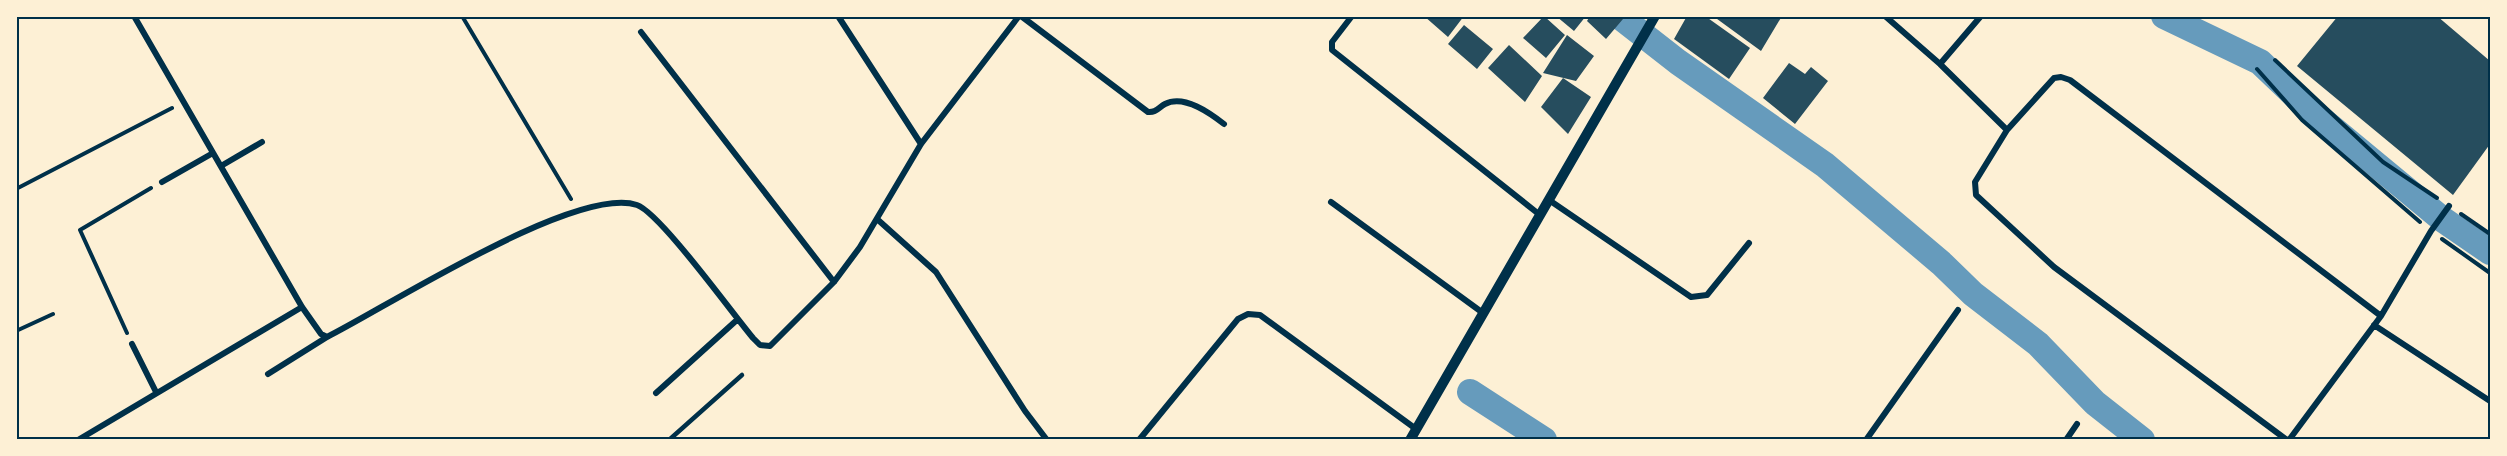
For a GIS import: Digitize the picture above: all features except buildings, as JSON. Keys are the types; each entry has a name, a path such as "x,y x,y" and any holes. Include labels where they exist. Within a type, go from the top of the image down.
{"street":[{"path":"134,16 303,307 321,334 327,337"},
{"path":"838,16 921,144"},
{"path":"268,374 327,337 460,263 577,210 618,204 637,205 661,223 760,345 770,346 834,282 877,219 921,144 1020,16 1148,112 1153,112 1173,101 1180,101 1214,116 1224,124"},
{"path":"1352,16 1332,42 1332,50 1540,215"},
{"path":"1885,16 1940,64 2007,130"},
{"path":"1940,64 1981,16"},
{"path":"1410,440 1653,20"},
{"path":"641,32 834,282"},
{"path":"2380,316 2070,80 2061,76 2054,78 2007,130 1975,182 1976,195 2054,267 2288,440 2374,325 2380,316 2431,231 2449,206"},
{"path":"221,166 262,142"},
{"path":"162,182 213,153"},
{"path":"1549,200 1690,297 1707,295 1749,243"},
{"path":"1331,202 1483,313"},
{"path":"877,219 936,272 1025,411 1047,440"},
{"path":"78,440 303,307"},
{"path":"1866,440 1958,310"},
{"path":"1139,440 1238,319 1248,314 1260,315 1416,429"},
{"path":"656,393 738,319"},
{"path":"2374,325 2490,401"},
{"path":"132,344 156,392"},
{"path":"2066,440 2077,424"}],"lane":[{"path":"673,438 742,375"}],"path":[{"path":"462,16 577,210"},
{"path":"2275,60 2383,162 2490,234"},
{"path":"2257,69 2302,120 2431,231 2490,273"},
{"path":"16,189 183,102"},
{"path":"132,344 80,230 162,182"},
{"path":"16,331 54,314"}],"waterway":[{"path":"1619,16 1678,62 1825,165 1941,263 1973,294 2038,344 2095,403 2142,440"},
{"path":"2164,16 2260,62 2309,109 2442,219 2490,252"},
{"path":"1470,392 1544,440"}]}
